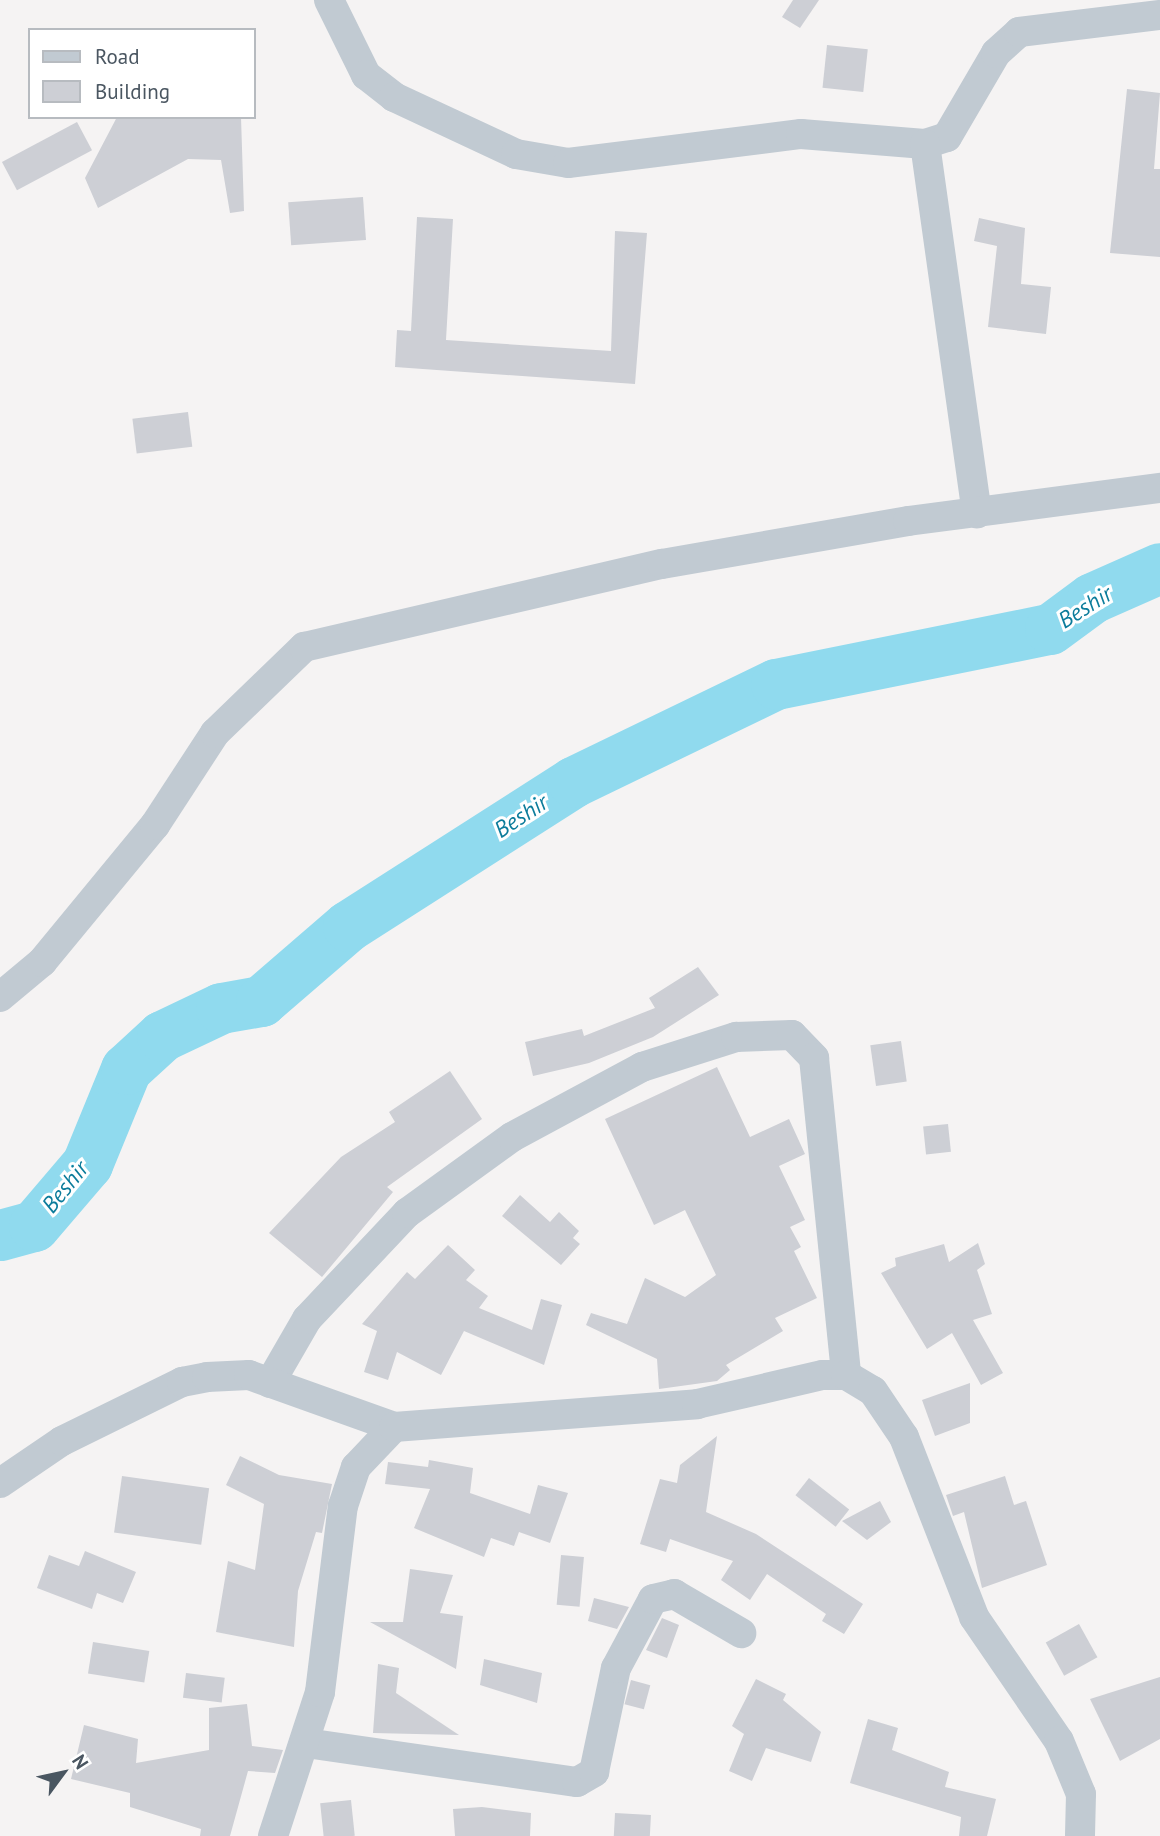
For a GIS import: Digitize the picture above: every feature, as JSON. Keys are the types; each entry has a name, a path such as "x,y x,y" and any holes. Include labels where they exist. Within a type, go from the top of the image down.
{"street":[{"path":"328,0 366,75 394,97 516,153 568,163 801,134 925,144 947,137 996,52 1019,32 1160,15"},
{"path":"925,144 977,513"},
{"path":"0,997 42,962 155,825 215,733 304,648 662,564 977,513 1160,488"},
{"path":"270,1383 307,1319 407,1213 512,1137 642,1067 736,1037 792,1035 814,1058 846,1375"},
{"path":"0,1483 62,1441 181,1382 235,1374 270,1383 394,1427 697,1404 846,1375 873,1391 904,1437 974,1617 1059,1741 1081,1794 1080,1836"},
{"path":"273,1836 306,1743 320,1692 343,1506 356,1467 394,1427"},
{"path":"306,1743 577,1782 594,1772 616,1668 653,1599 674,1594 741,1633"}],"building":[{"path":"793,0 819,0 800,28 782,17"},
{"path":"827,45 868,49 863,92 823,88"},
{"path":"1127,89 1160,93 1154,169 1160,169 1160,257 1110,253"},
{"path":"116,119 241,119 244,211 230,213 221,160 188,159 98,208 85,178"},
{"path":"77,122 92,150 17,190 2,162"},
{"path":"363,197 366,240 291,245 288,202"},
{"path":"417,217 453,219 446,340 611,351 615,231 647,233 635,384 395,367 397,330 411,331"},
{"path":"979,218 1025,228 1021,284 1051,287 1046,334 988,327 997,246 974,241"},
{"path":"188,412 192,447 137,454 132,419"},
{"path":"698,967 719,995 653,1037 589,1063 533,1076 525,1042 582,1029 584,1036 655,1008 649,998"},
{"path":"901,1041 907,1082 876,1086 870,1045"},
{"path":"717,1067 750,1137 789,1119 805,1154 779,1166 805,1220 790,1227 801,1247 794,1251 817,1298 775,1318 783,1331 726,1365 730,1370 717,1381 659,1389 657,1359 586,1325 591,1313 627,1324 645,1278 685,1297 716,1275 685,1210 654,1225 605,1119"},
{"path":"450,1071 482,1119 387,1187 393,1192 322,1277 269,1233 341,1157 395,1122 389,1112"},
{"path":"948,1124 951,1152 926,1154 923,1127"},
{"path":"520,1195 550,1222 559,1212 579,1231 573,1238 580,1244 561,1265 502,1216"},
{"path":"978,1243 985,1264 977,1270 992,1314 973,1320 1003,1373 981,1385 952,1333 927,1349 881,1273 896,1266 895,1258 944,1244 949,1262"},
{"path":"448,1245 475,1270 466,1280 488,1296 479,1308 532,1330 541,1299 562,1305 544,1365 464,1331 441,1375 397,1352 388,1380 364,1372 377,1331 362,1324 407,1272 415,1279"},
{"path":"970,1383 970,1423 935,1436 922,1400"},
{"path":"717,1436 706,1512 756,1534 863,1604 844,1634 822,1621 826,1614 767,1574 750,1600 721,1580 733,1561 670,1539 666,1552 640,1544 660,1479 677,1483 680,1465"},
{"path":"240,1456 279,1475 332,1484 322,1533 316,1532 298,1591 294,1647 216,1632 228,1561 255,1570 264,1504 226,1485"},
{"path":"429,1460 473,1468 470,1493 530,1514 538,1485 568,1493 550,1543 519,1532 514,1546 491,1538 484,1557 414,1528 430,1489 385,1484 388,1462 428,1467"},
{"path":"122,1476 209,1488 201,1545 114,1532"},
{"path":"1005,1476 1014,1505 1026,1501 1047,1565 982,1588 964,1512 953,1516 946,1495"},
{"path":"809,1478 849,1509 836,1527 795,1495"},
{"path":"880,1501 891,1522 867,1540 842,1521"},
{"path":"85,1551 136,1572 123,1603 97,1593 92,1609 37,1588 49,1555 79,1566"},
{"path":"561,1555 584,1557 580,1607 557,1605"},
{"path":"410,1569 453,1575 440,1613 463,1616 456,1669 370,1622 403,1622"},
{"path":"594,1598 629,1607 617,1629 588,1621"},
{"path":"662,1618 679,1625 667,1658 646,1650"},
{"path":"1079,1624 1097,1657 1064,1676 1046,1642"},
{"path":"93,1642 149,1651 144,1683 88,1674"},
{"path":"484,1659 542,1673 537,1703 480,1685"},
{"path":"378,1664 399,1668 396,1693 459,1735 373,1733"},
{"path":"186,1673 225,1678 222,1703 183,1698"},
{"path":"1160,1677 1160,1739 1120,1761 1090,1699"},
{"path":"756,1679 786,1694 783,1700 821,1732 811,1762 766,1748 752,1781 729,1771 744,1734 732,1726"},
{"path":"631,1680 650,1685 644,1709 625,1704"},
{"path":"247,1704 252,1746 283,1750 275,1773 248,1771 230,1836 200,1836 201,1829 130,1807 130,1793 71,1779 84,1725 138,1739 136,1763 209,1750 209,1708"},
{"path":"868,1719 898,1728 892,1750 949,1772 945,1787 996,1799 987,1836 959,1836 961,1817 850,1783"},
{"path":"351,1800 355,1836 324,1836 320,1803"},
{"path":"482,1807 531,1813 530,1836 455,1836 453,1809"},
{"path":"615,1813 651,1815 650,1836 614,1836"}],"waterway":[{"name":"Beshir","path":"0,1235 34,1226 87,1164 126,1069 162,1036 221,1008 261,1001 348,926 573,782 776,684 1050,629 1092,598 1160,568"}]}
